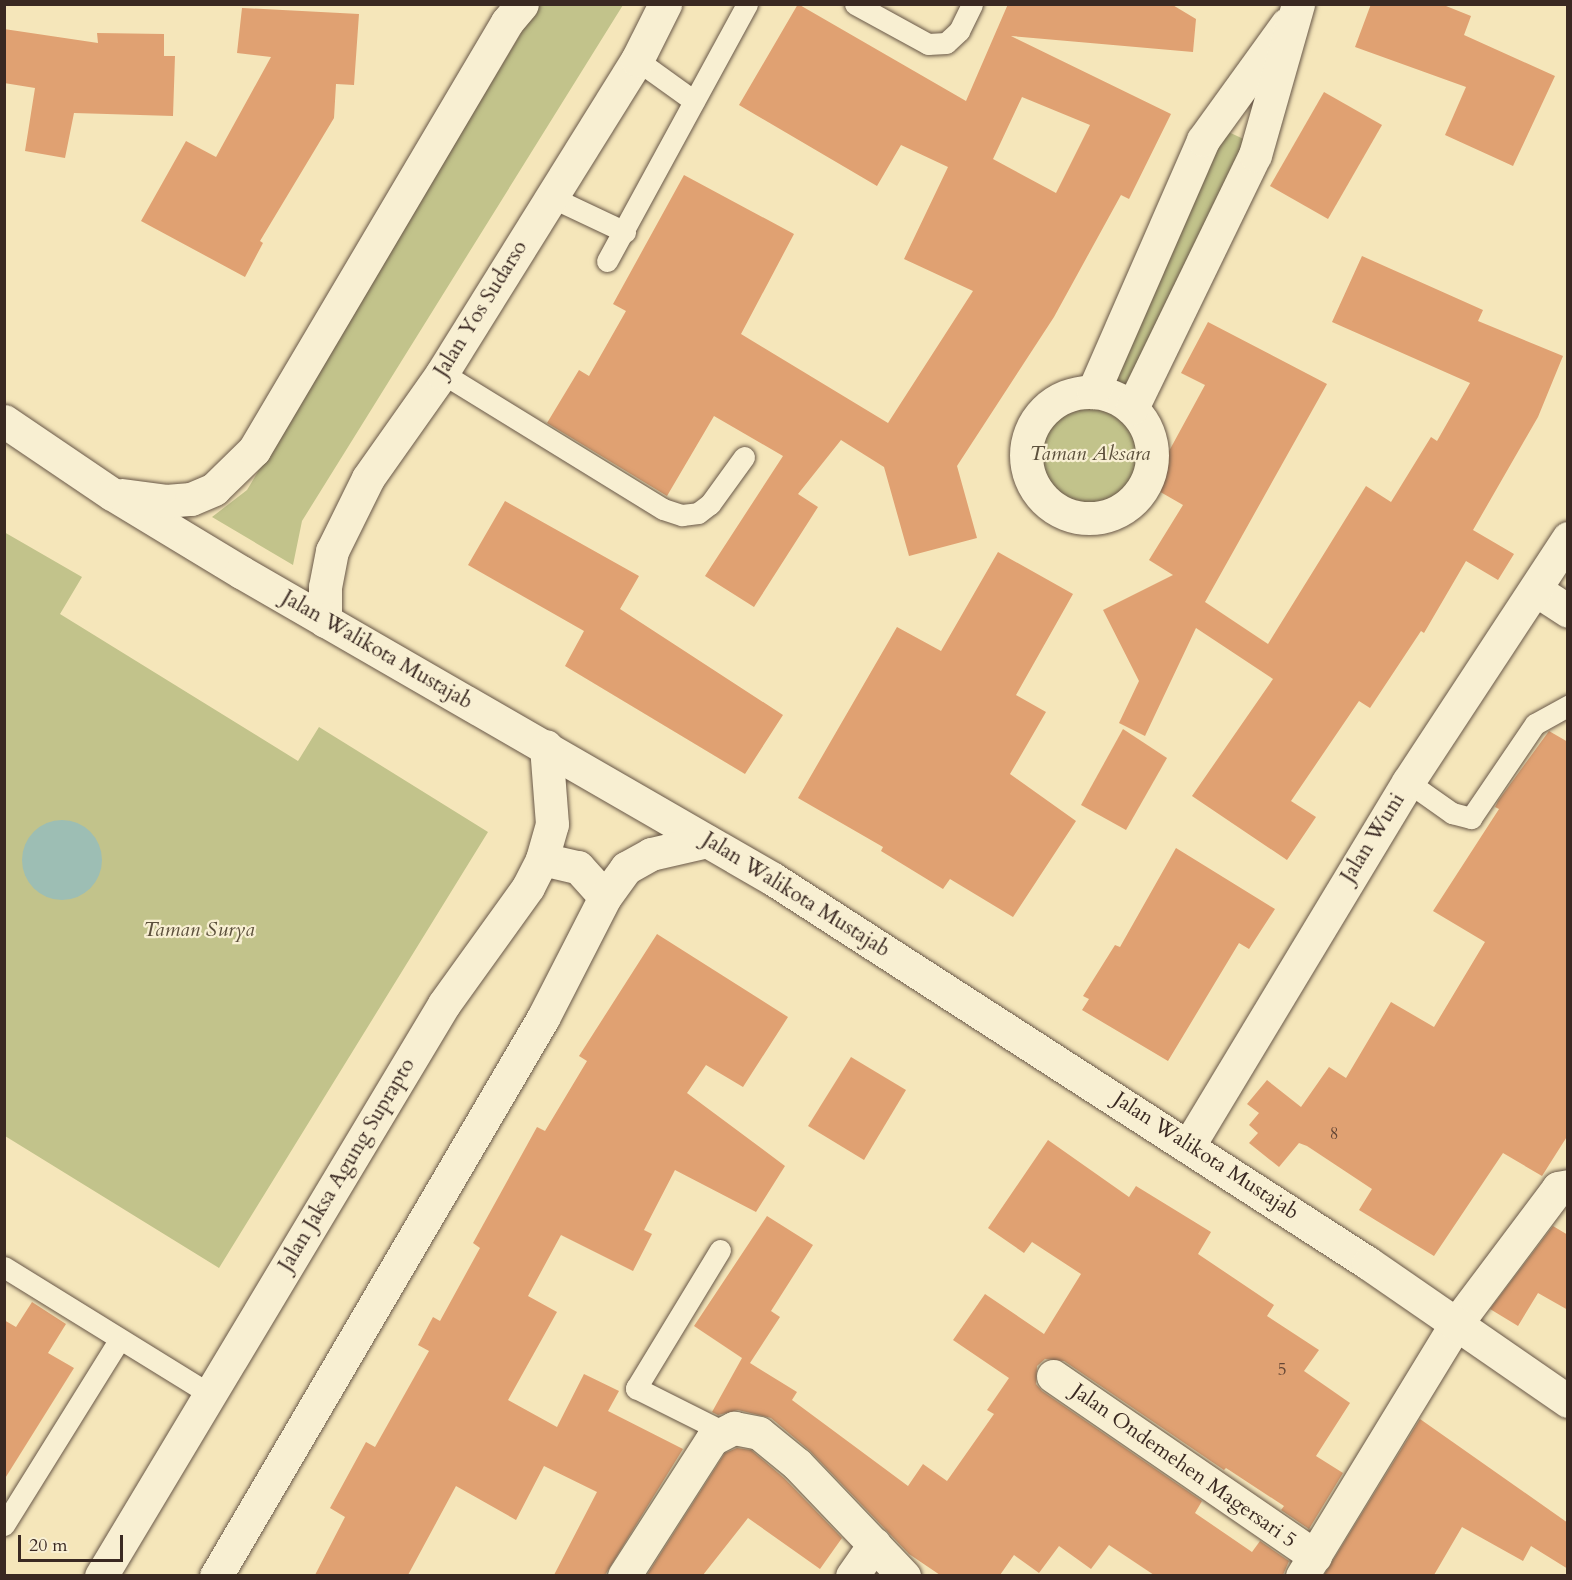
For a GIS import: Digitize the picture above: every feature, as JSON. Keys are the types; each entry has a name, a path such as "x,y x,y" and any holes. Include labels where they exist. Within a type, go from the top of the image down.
{"street":[{"path":"112,494 166,501 191,499 214,489 245,460 507,22 522,4"},
{"name":"Jalan Yos Sudarso","path":"325,621 325,587 332,551 368,478 442,373 636,60 665,4"},
{"path":"1093,392 1203,140 1296,10"},
{"path":"1132,408 1255,156 1296,10"},
{"path":"1093,392 1114,397 1132,408 1145,424 1152,444 1152,465 1146,485 1133,502 1115,513 1095,519 1065,513 1040,495 1029,477 1025,456 1028,435 1038,417 1053,402 1072,394 1093,392"},
{"name":"Jalan Walikota Mustajab","path":"4,421 112,494 325,621 707,841 1189,1145 1568,1401"},
{"name":"Jalan Wuni","path":"1189,1145 1408,782 1568,538"},
{"path":"1536,590 1568,611"},
{"name":"Jalan Jaksa Agung Suprapto","path":"102,1575 208,1393 444,1004 528,887 542,859 552,824 546,747"},
{"path":"216,1575 543,1018 605,897 626,868 651,854 707,841"},
{"path":"542,859 578,867 605,897"},
{"path":"1308,1566 1456,1324 1558,1188 1568,1186"},
{"name":"Jalan Ondemehen Magersari 5","path":"1053,1376 1308,1566"},
{"path":"624,1575 712,1439 734,1428 759,1433 797,1464 904,1575"},
{"path":"852,1575 873,1544"}],"lane":[{"path":"607,261 625,232 747,4"},
{"path":"855,4 928,44 946,43 959,31 972,4"},
{"path":"636,60 694,101"},
{"path":"552,197 625,232"},
{"path":"442,373 663,509 682,515 698,513 710,504 744,457"},
{"path":"1408,782 1452,813 1472,818 1535,723 1568,706"},
{"path":"720,1250 636,1388 724,1432"},
{"path":"4,1258 12,1271 208,1393"},
{"path":"4,1525 120,1339"}],"green space":[{"path":"538,5 623,5 302,521 293,565 212,517 247,490"},
{"path":"1224,130 1248,141 1126,397 1104,385"},
{"name":"Taman Aksara","path":"1090,403 1110,407 1127,418 1138,435 1142,455 1138,475 1127,492 1110,503 1090,507 1070,503 1053,492 1042,475 1038,455 1042,435 1053,418 1070,407"},
{"name":"Taman Surya","path":"4,532 82,577 60,614 298,761 319,727 488,832 219,1268 5,1136"}],"water":[{"path":"62,820 77,823 90,832 99,845 102,860 99,875 90,888 77,897 62,900 47,897 34,888 25,875 22,860 25,845 34,832 47,823"}],"building":[{"path":"798,4 966,101 1008,4 1171,4 1196,19 1193,52 1011,36 1171,114 1129,199 1121,195 1054,317 957,466 977,538 909,556 884,467 841,440 798,494 818,507 754,607 705,576 783,456 714,416 667,496 547,423 579,370 589,376 626,311 613,304 684,175 794,234 741,334 888,423 973,291 904,259 948,167 901,145 877,186 739,105","holes":["1022,97 1090,125 1056,193 993,159"]},
{"path":"1371,4 1441,4 1471,16 1464,35 1555,76 1513,166 1445,135 1466,87 1355,47"},
{"path":"242,8 359,14 354,85 336,84 334,118 260,241 263,243 245,277 141,221 186,141 216,157 271,57 237,53"},
{"path":"4,29 98,43 97,33 164,34 164,56 175,56 173,116 74,113 65,158 25,151 35,88 4,83"},
{"path":"1324,92 1382,125 1328,219 1270,186"},
{"path":"1362,256 1483,310 1478,321 1563,356 1538,417 1473,530 1514,554 1498,580 1466,561 1424,633 1421,631 1370,708 1359,701 1291,801 1316,817 1287,860 1192,796 1273,679 1196,628 1145,736 1119,723 1139,681 1103,610 1173,575 1149,560 1183,505 1150,486 1205,385 1181,373 1208,322 1327,384 1205,602 1268,644 1366,486 1391,502 1431,437 1437,441 1470,383 1332,322"},
{"path":"505,501 639,576 620,609 783,715 745,774 565,666 584,631 468,565"},
{"path":"998,552 1073,594 1016,695 1046,712 1010,774 1076,821 1013,917 950,879 943,889 881,851 883,847 798,798 897,627 941,651"},
{"path":"1123,729 1167,758 1126,830 1081,805"},
{"path":"1549,731 1568,742 1568,1135 1542,1176 1503,1153 1434,1256 1359,1210 1372,1189 1307,1146 1299,1143 1279,1167 1249,1143 1258,1133 1249,1125 1259,1113 1247,1104 1267,1080 1301,1107 1329,1067 1346,1078 1391,1002 1434,1027 1485,942 1433,911 1499,809 1495,807 1498,801"},
{"path":"1176,848 1275,909 1249,949 1239,943 1168,1061 1082,1010 1089,999 1083,996 1115,945 1120,947"},
{"path":"657,934 788,1017 743,1087 706,1065 687,1093 785,1166 756,1212 675,1170 644,1230 652,1234 633,1271 561,1235 528,1296 557,1312 508,1400 557,1427 584,1374 619,1391 608,1411 683,1449 605,1575 554,1575 597,1492 544,1466 516,1520 456,1486 408,1575 315,1575 345,1517 330,1508 366,1442 375,1447 429,1351 418,1345 433,1317 440,1321 480,1248 473,1243 537,1127 545,1131 587,1061 579,1056"},
{"path":"851,1057 906,1090 864,1160 808,1126"},
{"path":"1048,1140 1129,1197 1136,1186 1211,1232 1198,1254 1274,1305 1267,1316 1319,1350 1304,1371 1350,1403 1316,1456 1343,1473 1309,1529 1281,1510 1284,1506 1226,1468 1224,1470 1064,1361 1045,1359 1037,1366 1036,1384 1042,1391 1202,1501 1195,1513 1252,1552 1260,1541 1289,1561 1283,1575 1154,1575 1109,1545 1091,1569 1059,1546 1039,1573 1014,1555 1000,1575 940,1575 909,1554 810,1451 771,1418 738,1410 718,1415 712,1412 742,1358 694,1326 767,1216 813,1245 771,1311 780,1317 750,1363 797,1392 792,1400 908,1486 923,1464 947,1481 994,1414 987,1410 1009,1378 953,1340 985,1294 1044,1334 1081,1274 1032,1242 1024,1253 988,1228"},
{"path":"1553,1226 1568,1235 1568,1310 1538,1293 1518,1326 1490,1309"},
{"path":"32,1302 66,1324 48,1353 74,1368 4,1480 4,1320 16,1327"},
{"path":"1420,1419 1568,1523 1568,1569 1531,1546 1523,1561 1462,1527 1434,1575 1324,1575"},
{"path":"737,1448 751,1450 784,1478 842,1538 820,1569 748,1518 703,1575 647,1575 725,1453"}]}
